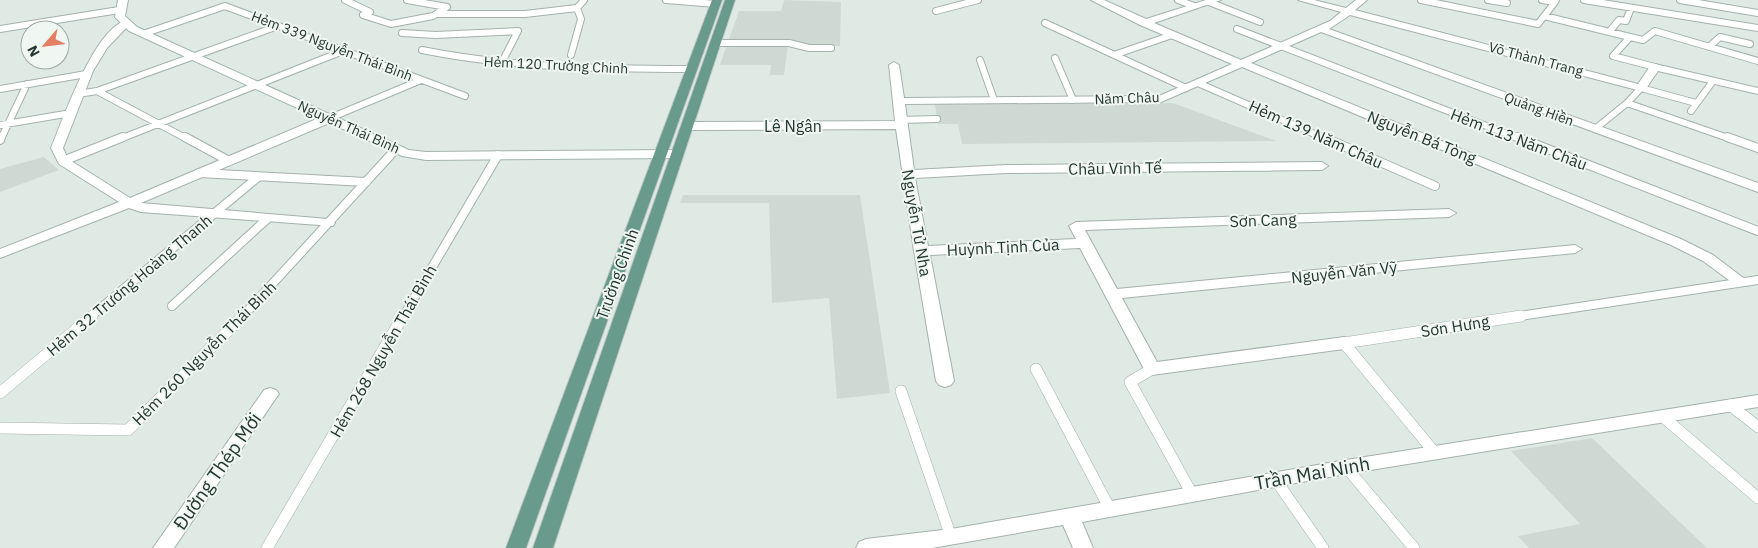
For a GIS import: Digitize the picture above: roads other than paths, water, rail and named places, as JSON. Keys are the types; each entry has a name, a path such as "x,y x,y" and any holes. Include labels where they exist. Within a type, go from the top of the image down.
{"main road":[{"name":"Trường Chinh","path":"516,548 669,154 687,126 708,43 721,1"},
{"name":"Trường Chinh","path":"543,548 669,154 692,69 708,43"}],"street":[{"path":"123,0 119,10 120,17 125,24 103,46 86,74 57,148 63,161 129,203 155,210 328,223"},
{"name":"Nguyễn Bá Tòng","path":"1096,0 1172,35 1676,242 1708,258 1742,283"},
{"name":"Võ Thành Trang","path":"1303,0 1641,88"},
{"name":"Năm Châu","path":"898,101 1155,100 1334,23 1362,0"},
{"path":"1144,23 1213,1"},
{"name":"Nguyễn Thái Bình","path":"125,24 143,34 396,149 419,155 669,154"},
{"name":"Quảng Hiền","path":"1320,29 1758,188"},
{"name":"Nguyễn Tử Nha","path":"894,65 908,174 945,381"},
{"path":"1641,88 1655,66 1758,91"},
{"path":"0,254 129,203 330,118"},
{"name":"Lê Ngân","path":"687,126 900,123"},
{"name":"Châu Vĩnh Tế","path":"908,174 1006,169 1322,166"},
{"name":"Sơn Cang","path":"1076,226 1449,213"},
{"name":"Huỳnh Tịnh Của","path":"1076,226 1152,369"},
{"name":"Huỳnh Tịnh Của","path":"921,251 1085,243"},
{"name":"Nguyễn Văn Vỹ","path":"1112,294 1575,249"},
{"name":"Sơn Hưng","path":"1152,369 1344,343"},
{"name":"Đường Thép Mới","path":"163,548 270,394"},
{"name":"Trần Mai Ninh","path":"866,548 951,537 1275,479 1758,400"},
{"path":"1070,516 1083,548"}],"lane":[{"path":"345,0 370,12 363,15 391,24 439,14 525,14 577,8 584,0"},
{"path":"407,0 431,6 447,7 439,14"},
{"path":"431,6 441,0"},
{"path":"666,0 721,1"},
{"path":"946,0 956,6"},
{"path":"936,11 978,0"},
{"path":"1178,0 1194,6"},
{"path":"1421,0 1538,24 1556,1"},
{"path":"1488,0 1507,3"},
{"path":"1542,0 1556,1"},
{"path":"1584,0 1758,28"},
{"path":"1680,0 1758,13"},
{"path":"1213,1 1260,22"},
{"name":"Hẻm 339 Nguyễn Thái Bình","path":"143,34 226,6 465,96"},
{"path":"571,55 581,20 577,8"},
{"path":"1610,32 1619,20 1626,21 1631,8"},
{"path":"0,29 119,10"},
{"path":"1544,16 1642,40 1655,31 1710,46"},
{"path":"421,18 402,33 453,35 518,30 501,64"},
{"path":"1045,23 1186,88"},
{"path":"78,94 97,91 278,26"},
{"path":"1237,29 1280,46"},
{"path":"1114,55 1172,35"},
{"path":"1630,37 1613,56 1655,66"},
{"path":"1710,46 1720,37 1750,44"},
{"path":"708,43 790,43 809,48 831,48"},
{"name":"Hẻm 113 Năm Châu","path":"1280,46 1758,231"},
{"path":"1710,46 1708,48 1758,61"},
{"name":"Hẻm 120 Trường Chinh","path":"422,50 501,64 566,68 692,69"},
{"path":"63,161 343,51"},
{"path":"1055,58 1073,100"},
{"path":"980,60 994,100"},
{"path":"0,88 86,74"},
{"path":"330,118 420,80"},
{"path":"1690,111 1713,81"},
{"name":"Hẻm 139 Năm Châu","path":"1198,83 1435,186"},
{"path":"0,140 4,125 27,84"},
{"path":"1595,129 1628,103 1641,88 1696,104"},
{"path":"97,91 229,161"},
{"path":"1628,103 1758,148"},
{"path":"4,125 71,113"},
{"path":"900,123 937,119"},
{"name":"Hẻm 260 Nguyễn Thái Bình","path":"0,428 128,430 243,316 396,149"},
{"name":"Hẻm 268 Nguyễn Thái Bình","path":"267,548 498,155"},
{"path":"199,173 366,182"},
{"name":"Hẻm 32 Trương Hoàng Thanh","path":"0,393 258,177"},
{"path":"172,306 267,219"},
{"name":"Sơn Hưng","path":"1344,343 1758,280"},
{"path":"1344,343 1435,452"},
{"path":"1036,369 1110,509"},
{"path":"1152,369 1130,382 1192,494"},
{"path":"901,391 951,537"},
{"path":"1730,405 1758,427"},
{"path":"1662,416 1758,498"},
{"path":"1346,467 1414,548"},
{"path":"1275,479 1323,548"}]}
